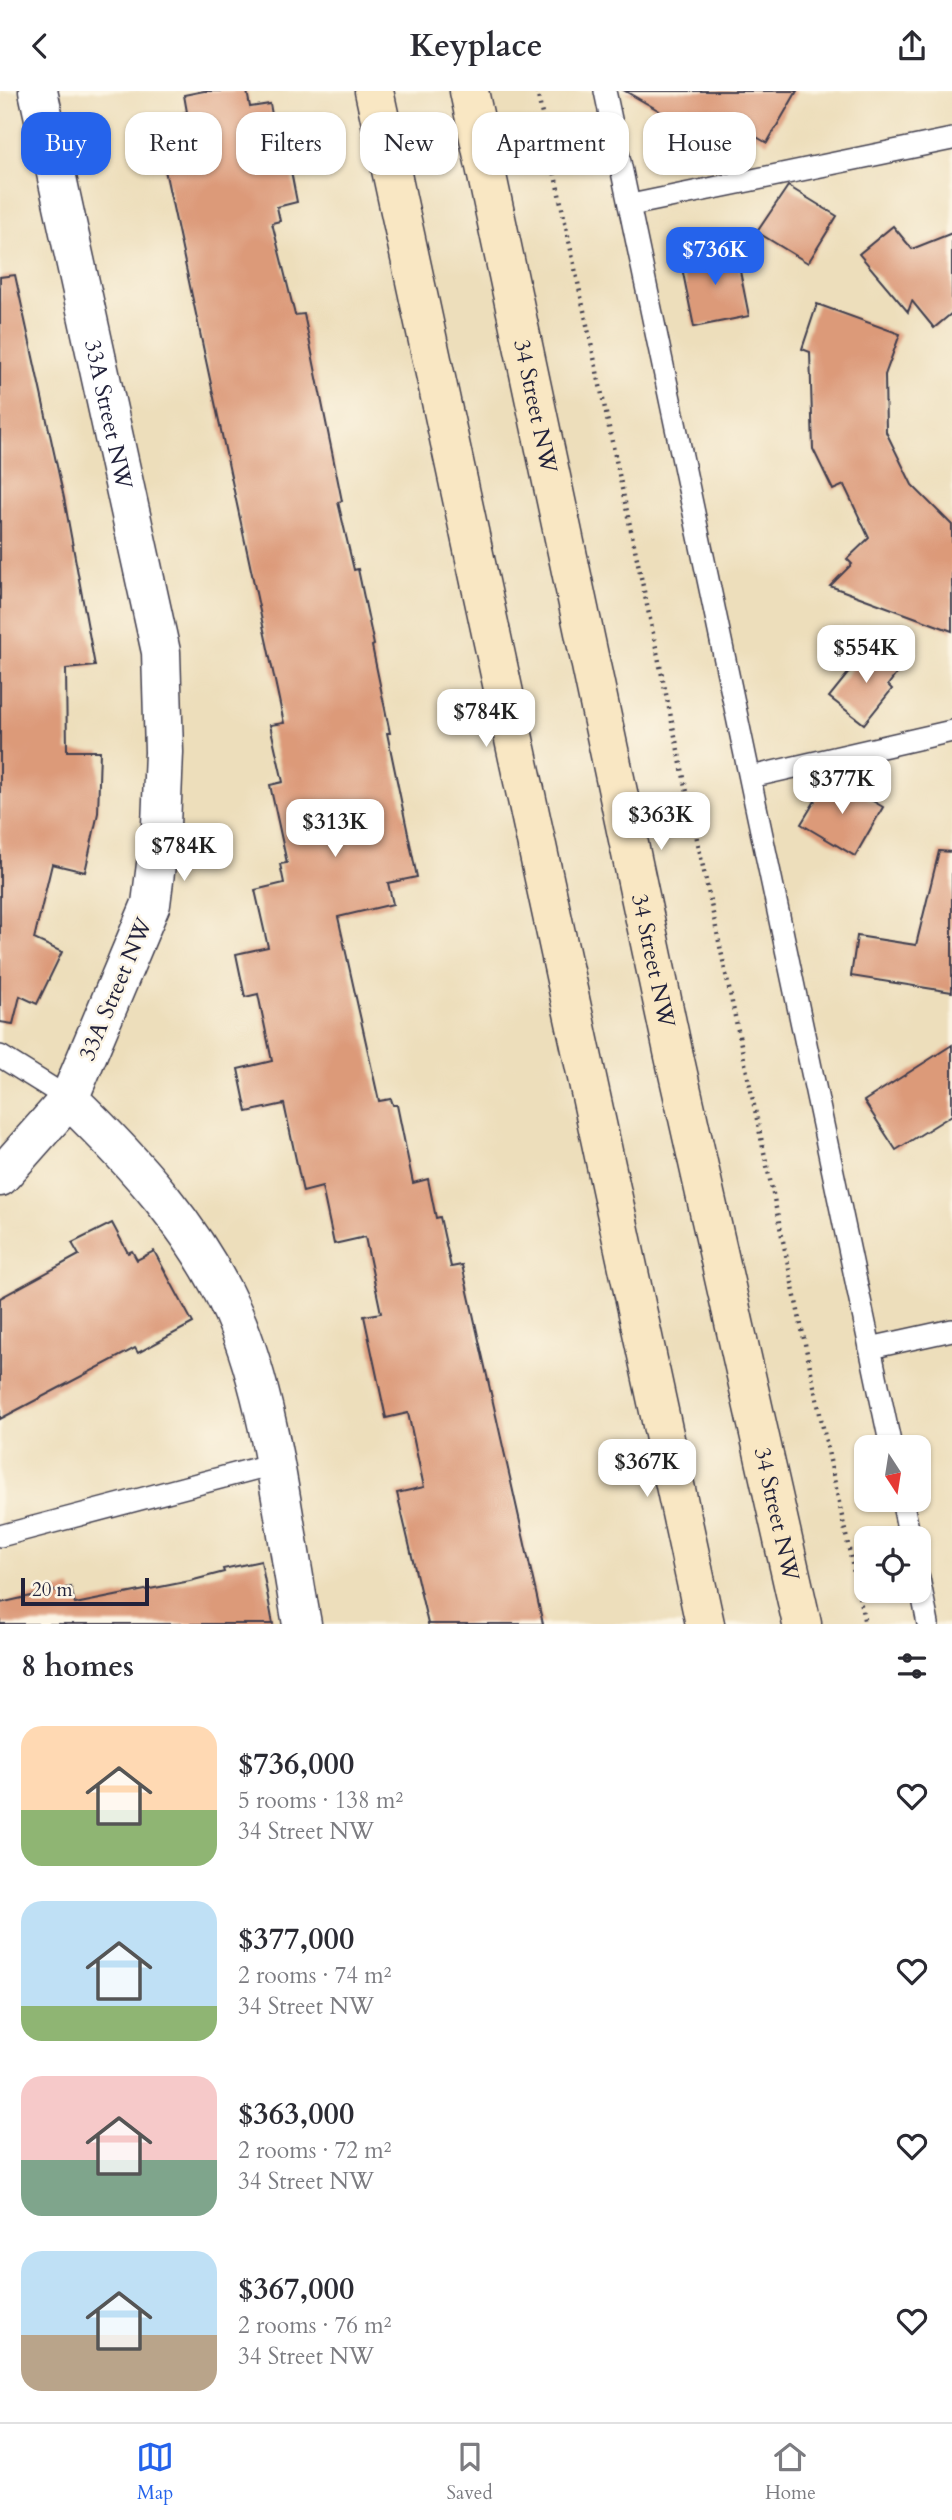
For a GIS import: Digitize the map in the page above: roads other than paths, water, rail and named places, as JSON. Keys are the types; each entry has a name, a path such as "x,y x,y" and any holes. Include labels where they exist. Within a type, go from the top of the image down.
{"main road":[{"path":"374,91 705,1624"},
{"name":"34 Street NW","path":"469,91 674,1056 802,1624"}],"street":[{"name":"33A Street NW","path":"0,1177 69,1099 151,904 162,825 161,652 38,91"},
{"path":"69,1099 121,1148 180,1219 233,1312 254,1370 302,1624"}],"lane":[{"path":"606,91 888,1435"},
{"path":"631,205 952,139"},
{"path":"751,777 952,731"},
{"path":"0,1056 69,1099"},
{"path":"870,1348 952,1330"},
{"path":"0,1536 273,1464"},
{"path":"924,1603 928,1624"}]}
